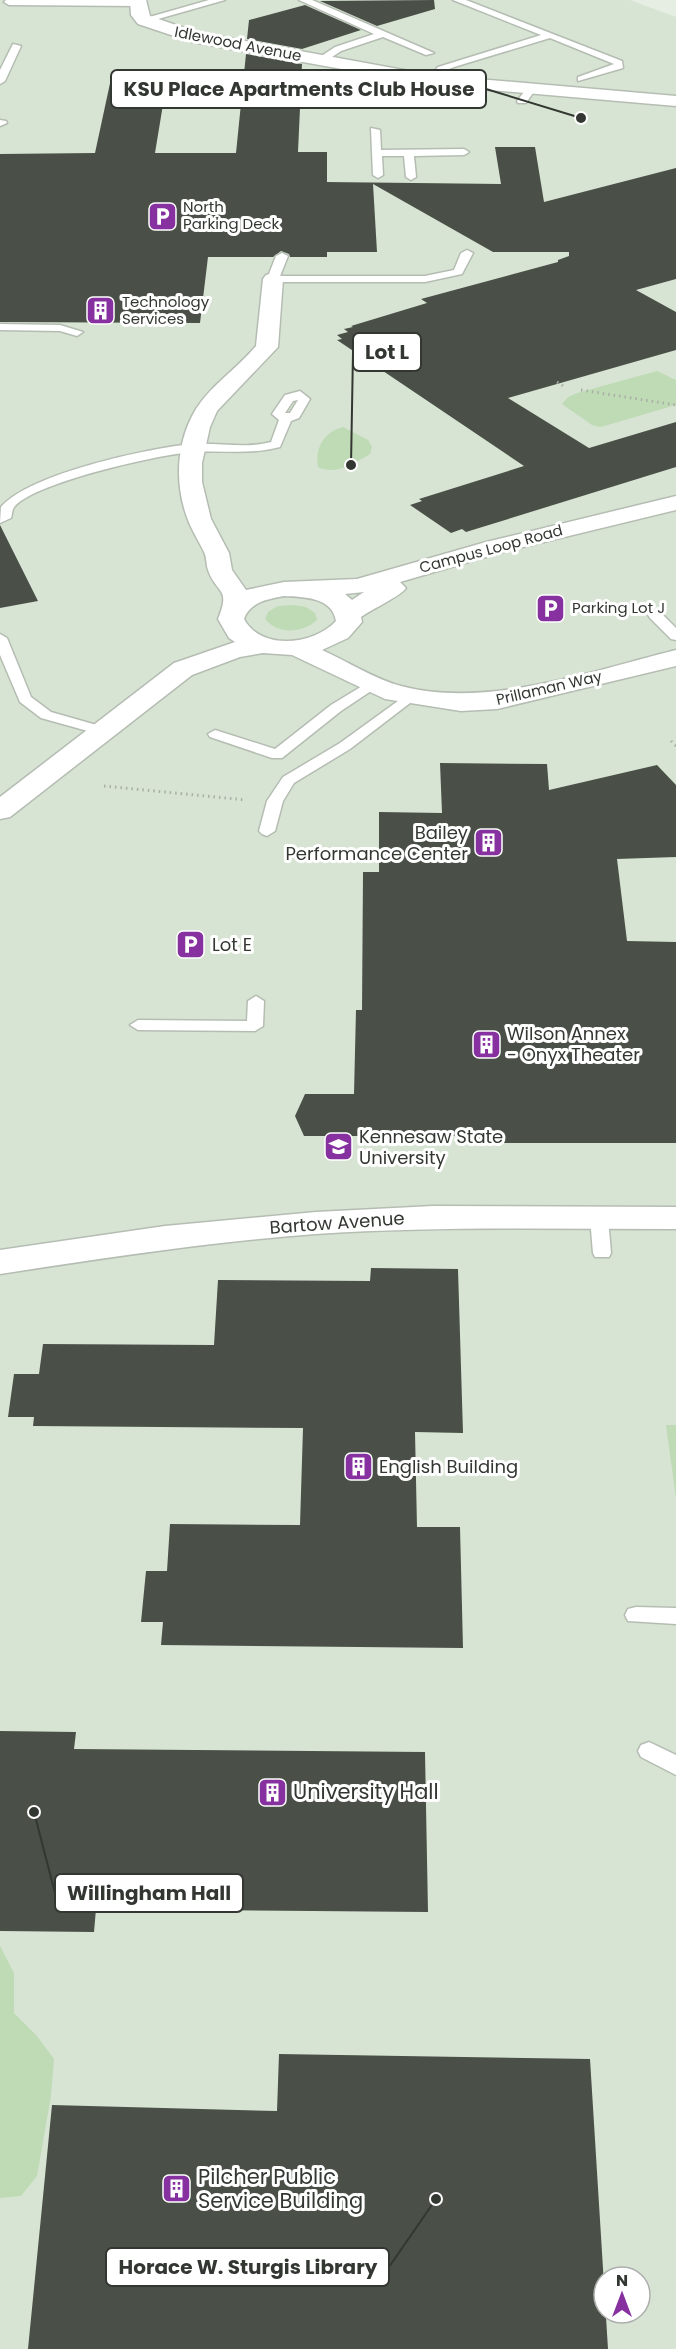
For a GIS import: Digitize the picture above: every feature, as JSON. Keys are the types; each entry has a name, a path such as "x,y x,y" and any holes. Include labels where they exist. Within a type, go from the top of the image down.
{"street":[{"name":"Idlewood Avenue","path":"140,5 181,34 320,61 348,73 431,80 526,95 676,101"},
{"path":"219,557 249,576 334,598 344,605 349,614 349,622 335,638 311,646 297,648 266,645 245,638 235,616 234,588 219,568 219,557 197,516 192,497 189,480 193,442 202,417 213,401 267,347 273,279"},
{"name":"Campus Loop Road","path":"235,616 256,594 295,589 358,586 495,547 676,503"},
{"name":"Campus Loop Road","path":"349,614 383,592 434,576 676,520"},
{"path":"183,669 190,657 219,641 235,616"},
{"path":"335,638 336,647 363,679"},
{"path":"0,811 183,669 235,650 266,645"},
{"name":"Prillaman Way","path":"297,648 363,679 409,697 461,703 497,701 676,658"},
{"name":"Bartow Avenue","path":"0,1262 165,1237 316,1222 433,1217 676,1218"}],"lane":[{"path":"9,2 140,5 220,0"},
{"path":"304,0 429,52"},
{"path":"458,0 619,63 618,68 581,79"},
{"path":"320,61 338,49 383,34"},
{"path":"431,80 441,69 451,64 550,35"},
{"path":"0,81 16,46"},
{"path":"375,130 378,175"},
{"path":"376,153 464,152"},
{"path":"409,153 411,177"},
{"path":"282,256 273,279 425,279 458,272 467,253"},
{"path":"0,327 60,328 77,332"},
{"path":"0,519 6,515 7,507 18,497 45,485 151,452 193,442 262,449 276,444 286,419 296,415 304,399 300,395"},
{"path":"666,616 676,636"},
{"path":"0,638 25,699 46,715 102,730"},
{"path":"277,755 336,708 363,679"},
{"path":"267,831 275,801 288,780 345,746 409,697"},
{"path":"215,734 277,755 288,780"},
{"path":"138,1025 255,1026 256,1001"},
{"path":"599,1218 602,1253"},
{"path":"636,1615 676,1616"},
{"path":"649,1751 676,1766"}],"path":[{"path":"556,382 565,387"},
{"path":"581,390 676,405"},
{"path":"671,741 676,746"},
{"path":"105,786 228,800 275,801"}],"shaded area":[{"name":"Kennesaw State University","path":"0,0 630,0 676,17 676,2349 0,2349"}],"green space":[{"path":"657,371 676,380 676,405 601,427 592,425 562,404 568,397 577,393"},
{"path":"343,427 368,440 372,447 370,454 338,469 318,467 317,460 322,442 330,433"},
{"path":"278,606 306,607 315,613 317,620 305,628 283,630 265,619 268,612"},
{"path":"666,1425 676,1425 676,1498"},
{"path":"0,1946 14,1973 14,2013 37,2036 54,2059 51,2096 37,2176 21,2196 0,2198"}],"building":[{"path":"434,0 435,9 377,26 320,1"},
{"path":"305,5 361,30 302,49 247,39 249,20"},
{"path":"246,54 302,64 298,152 327,152 327,182 501,184 495,147 535,147 544,202 676,168 676,279 636,290 676,312 676,350 508,398 589,448 676,422 676,467 466,532 462,529 451,533 410,505 422,501 419,499 524,466 337,340 342,339 337,335 348,332 344,329 353,327 351,326 427,303 421,299 558,262 569,256 569,252 493,252 373,184 377,252 327,252 327,257 290,257 289,254 281,251 273,257 208,257 200,323 0,322 0,154 95,153 112,74 168,74 155,153 236,153"},
{"path":"0,525 38,601 0,608"},
{"path":"440,763 547,764 549,790 657,765 676,785 676,857 617,859 627,941 676,942 676,1143 455,1143 455,1136 304,1136 295,1116 305,1094 354,1094 356,1010 362,1010 363,872 379,872 379,812 442,813"},
{"name":"English Building","path":"371,1268 458,1269 463,1433 415,1432 417,1527 460,1527 463,1648 161,1645 163,1622 141,1622 146,1571 167,1571 170,1524 300,1525 303,1428 33,1426 34,1417 8,1417 14,1374 39,1374 43,1344 214,1345 218,1280 370,1281"},
{"name":"University Hall","path":"0,1731 76,1732 74,1749 425,1752 428,1912 96,1909 94,1932 0,1931"},
{"path":"279,2054 590,2059 603,2265 592,2265 592,2325 607,2325 608,2349 28,2349 52,2105 277,2111"}],"place":[{"name":"KSU Place Apartments Club House","path":"581,118"},
{"name":"North Parking Deck","path":"162,216"},
{"name":"Technology Services","path":"101,311"},
{"name":"Lot L","path":"351,465"},
{"name":"Parking Lot J","path":"551,608"},
{"name":"Bailey Performance Center","path":"489,843"},
{"name":"Lot E","path":"191,945"},
{"name":"Wilson Annex - Onyx Theater","path":"486,1044"},
{"name":"Kennesaw State University","path":"338,1147"},
{"name":"English Building","path":"358,1467"},
{"name":"University Hall","path":"272,1792"},
{"name":"Willingham Hall","path":"34,1812"},
{"name":"Pilcher Public Service Building","path":"177,2189"},
{"name":"Horace W. Sturgis Library","path":"436,2199"}]}
